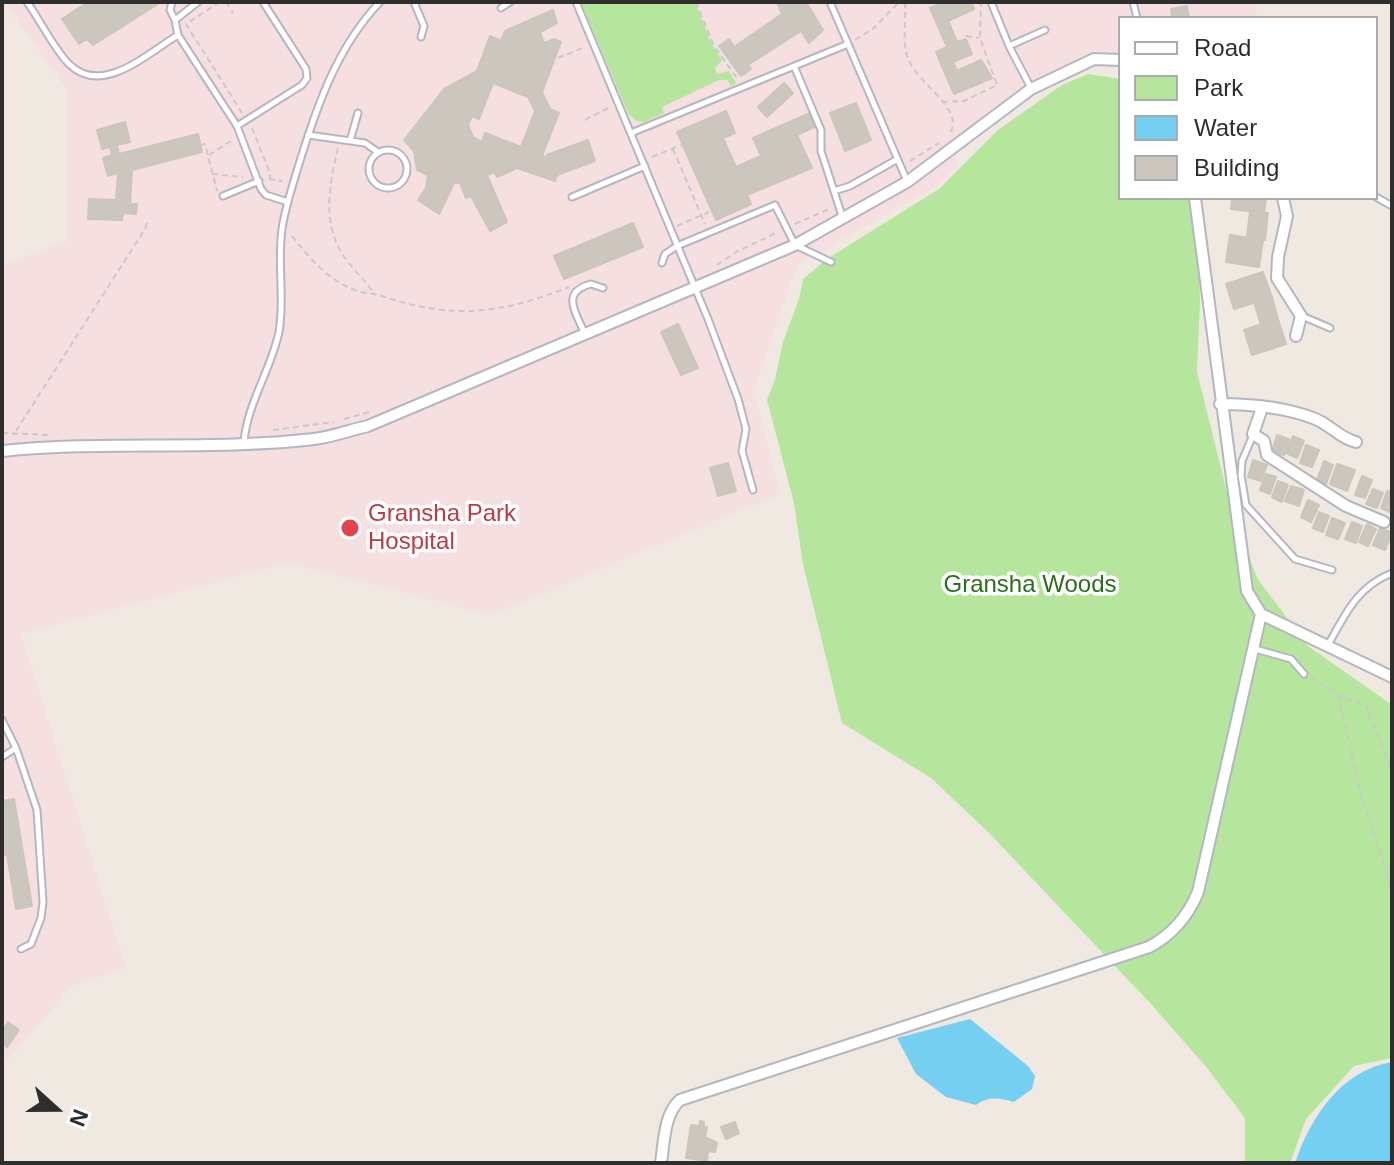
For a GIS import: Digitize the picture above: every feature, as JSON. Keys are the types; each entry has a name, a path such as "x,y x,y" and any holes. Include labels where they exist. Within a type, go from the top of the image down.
{"street":[{"path":"2,451 53,446 129,447 316,439 368,426 795,245 907,182 1031,89 1094,59 1118,60"},
{"path":"1195,200 1247,591 1261,614 1392,677"},
{"path":"1283,200 1287,216 1277,278 1301,316 1296,336"},
{"path":"1220,404 1262,408 1315,419 1345,440 1356,442"},
{"path":"1262,408 1253,434 1264,441 1267,455 1346,506 1384,522"},
{"path":"661,1163 670,1115 680,1100 1149,947 1168,935 1192,906 1198,892 1261,614"}],"lane":[{"path":"27,2 68,63 93,77 114,75 178,35"},
{"path":"172,2 170,10 178,35 237,126 266,195 288,202"},
{"path":"175,20 198,2"},
{"path":"237,126 302,85 307,78 306,69 263,2"},
{"path":"244,443 250,415 273,359 279,328 282,227 308,135 325,87 345,49 380,2"},
{"path":"414,2 424,26 421,37"},
{"path":"501,8 510,2"},
{"path":"576,2 738,399 746,429 742,451 753,490"},
{"path":"830,2 907,182"},
{"path":"991,2 1031,89"},
{"path":"1009,46 1045,30"},
{"path":"631,133 848,44"},
{"path":"794,66 821,130 821,151 844,219"},
{"path":"350,141 358,113"},
{"path":"308,135 365,143 378,152 397,152 405,161 406,174 399,184 388,188 372,180 370,162 378,152"},
{"path":"834,191 850,186 896,160"},
{"path":"572,197 644,163"},
{"path":"220,196 259,181"},
{"path":"662,263 665,254 677,246 775,205 795,245 831,262"},
{"path":"584,333 572,308 573,295 578,289 591,284 603,288"},
{"path":"1301,316 1330,328"},
{"path":"1253,434 1242,461 1246,505 1295,559 1332,570"},
{"path":"1327,646 1361,591 1392,573"},
{"path":"1254,648 1291,659 1304,674"},
{"path":"2,720 16,748 37,810 43,902 41,918 31,944 21,949"},
{"path":"2,757 16,748"}],"path":[{"path":"220,2 186,24 255,133 270,180"},
{"path":"226,2 233,13"},
{"path":"696,2 714,46 743,87"},
{"path":"890,2 896,6"},
{"path":"848,44 874,28 899,2"},
{"path":"905,2 906,52 915,73 953,114 955,123 952,133"},
{"path":"942,102 964,101 997,85 980,38 981,2"},
{"path":"195,39 200,35"},
{"path":"966,36 980,38"},
{"path":"558,58 593,43"},
{"path":"230,95 235,92"},
{"path":"585,120 618,102"},
{"path":"208,156 241,134"},
{"path":"340,140 329,184 332,234 342,255 363,277 372,292"},
{"path":"899,167 940,142"},
{"path":"200,145 205,144 220,196"},
{"path":"644,163 681,145"},
{"path":"673,149 709,232"},
{"path":"712,269 736,252 837,205"},
{"path":"670,229 709,212"},
{"path":"15,433 147,223"},
{"path":"282,227 320,269 336,280 359,292 372,292 413,307 478,311 528,303 571,286 578,289"},
{"path":"274,430 333,423 377,409"},
{"path":"2,433 59,436"},
{"path":"1304,674 1338,695 1366,706 1392,772"},
{"path":"1338,695 1362,799 1392,889"}],"shaded area":[{"name":"Gransha Park Hospital","path":"4,2 1254,2 1257,16 1118,16 1118,55 1097,51 1014,92 954,140 957,165 937,186 797,265 754,391 780,494 491,615 287,563 21,634 126,968 73,985 2,1066 2,265 67,241 67,90"}],"green space":[{"path":"581,2 695,2 712,45 722,60 715,68 717,74 729,71 736,83 731,86 727,80 719,80 662,107 664,113 644,122 636,121 628,113"},
{"name":"Gransha Woods","path":"1088,74 1118,79 1118,200 1191,200 1198,248 1200,300 1197,372 1230,504 1257,578 1308,646 1392,705 1392,1058 1354,1066 1306,1119 1290,1163 1245,1163 1245,1118 1207,1068 1151,1004 989,833 931,778 842,723 803,564 794,503 767,400 803,279 827,259 939,189 998,130 1062,85"}],"water":[{"path":"970,1019 1028,1066 1035,1076 1032,1089 1014,1102 994,1099 976,1105 946,1097 916,1074 897,1038"},
{"path":"1392,1062 1392,1163 1295,1163 1310,1129 1330,1099 1357,1075"}],"building":[{"path":"88,2 158,4 93,45 87,39 79,44 62,19"},
{"path":"777,2 806,2 823,30 809,43 801,31 748,65 751,69 741,76 719,46 729,39 734,47 782,14"},
{"path":"945,2 971,2 974,9 948,21 957,42 966,39 972,54 953,62 957,71 981,60 992,78 954,94 936,52 947,47 930,8"},
{"path":"1187,6 1189,16 1172,16 1171,9"},
{"path":"553,10 557,23 540,32 544,43 554,39 561,42 542,92 550,109 559,113 542,156 548,158 547,155 588,140 595,161 557,175 555,181 517,168 497,177 495,172 487,175 507,222 490,231 471,196 466,198 460,183 454,183 439,214 418,200 426,188 428,175 417,170 414,151 404,140 444,89 477,71 490,36 501,41 505,31","holes":["493,83 528,97 535,111 521,147 485,133 482,142 473,137 468,125 472,116 479,119"]},
{"path":"784,83 793,93 767,117 758,107"},
{"path":"856,103 871,140 845,151 830,113"},
{"path":"726,111 735,133 723,138 736,167 761,156 753,138 810,113 816,126 797,135 812,168 747,195 751,204 716,220 677,132"},
{"path":"125,122 130,142 117,145 119,154 198,134 202,152 132,170 130,204 137,204 136,214 123,213 122,220 88,219 89,199 116,200 118,173 108,176 103,158 112,155 110,147 102,149 97,130"},
{"path":"1232,200 1266,200 1264,213 1231,209"},
{"path":"1250,211 1268,213 1265,240 1247,237"},
{"path":"633,223 643,247 564,279 554,256"},
{"path":"1230,235 1263,240 1259,267 1226,262"},
{"path":"1263,272 1272,297 1234,309 1226,284"},
{"path":"1272,297 1278,319 1261,325 1254,302"},
{"path":"1278,319 1286,344 1252,355 1244,330"},
{"path":"678,324 698,368 681,375 661,332"},
{"path":"1277,435 1289,439 1284,455 1272,451"},
{"path":"1293,436 1304,441 1297,458 1286,453"},
{"path":"1306,445 1319,450 1312,467 1300,463"},
{"path":"1253,460 1267,465 1261,481 1248,477"},
{"path":"1324,461 1333,465 1326,484 1317,480"},
{"path":"728,463 736,491 718,496 710,468"},
{"path":"1337,464 1355,470 1347,491 1330,484"},
{"path":"1266,474 1276,477 1270,494 1260,490"},
{"path":"1362,476 1372,480 1365,498 1355,495"},
{"path":"1278,481 1288,485 1282,502 1272,497"},
{"path":"1291,486 1304,490 1299,506 1285,501"},
{"path":"1373,489 1383,493 1377,508 1366,504"},
{"path":"1387,491 1392,492 1392,513 1381,508"},
{"path":"1308,500 1319,505 1311,522 1301,517"},
{"path":"1319,512 1329,516 1323,532 1313,528"},
{"path":"1332,518 1345,523 1338,539 1326,535"},
{"path":"1352,522 1362,526 1356,543 1345,539"},
{"path":"1367,524 1376,529 1368,546 1359,542"},
{"path":"1380,528 1392,533 1385,550 1373,545"},
{"path":"14,799 32,906 16,909 7,854 2,855 2,801"},
{"path":"8,1022 19,1030 7,1047 2,1044 2,1025 5,1027"},
{"path":"700,1121 707,1127 705,1137 717,1143 715,1152 708,1151 707,1161 686,1158 691,1125 699,1126"},
{"path":"735,1122 739,1133 726,1139 721,1127"}],"place":[{"name":"Gransha Park Hospital","path":"350,528"}]}
